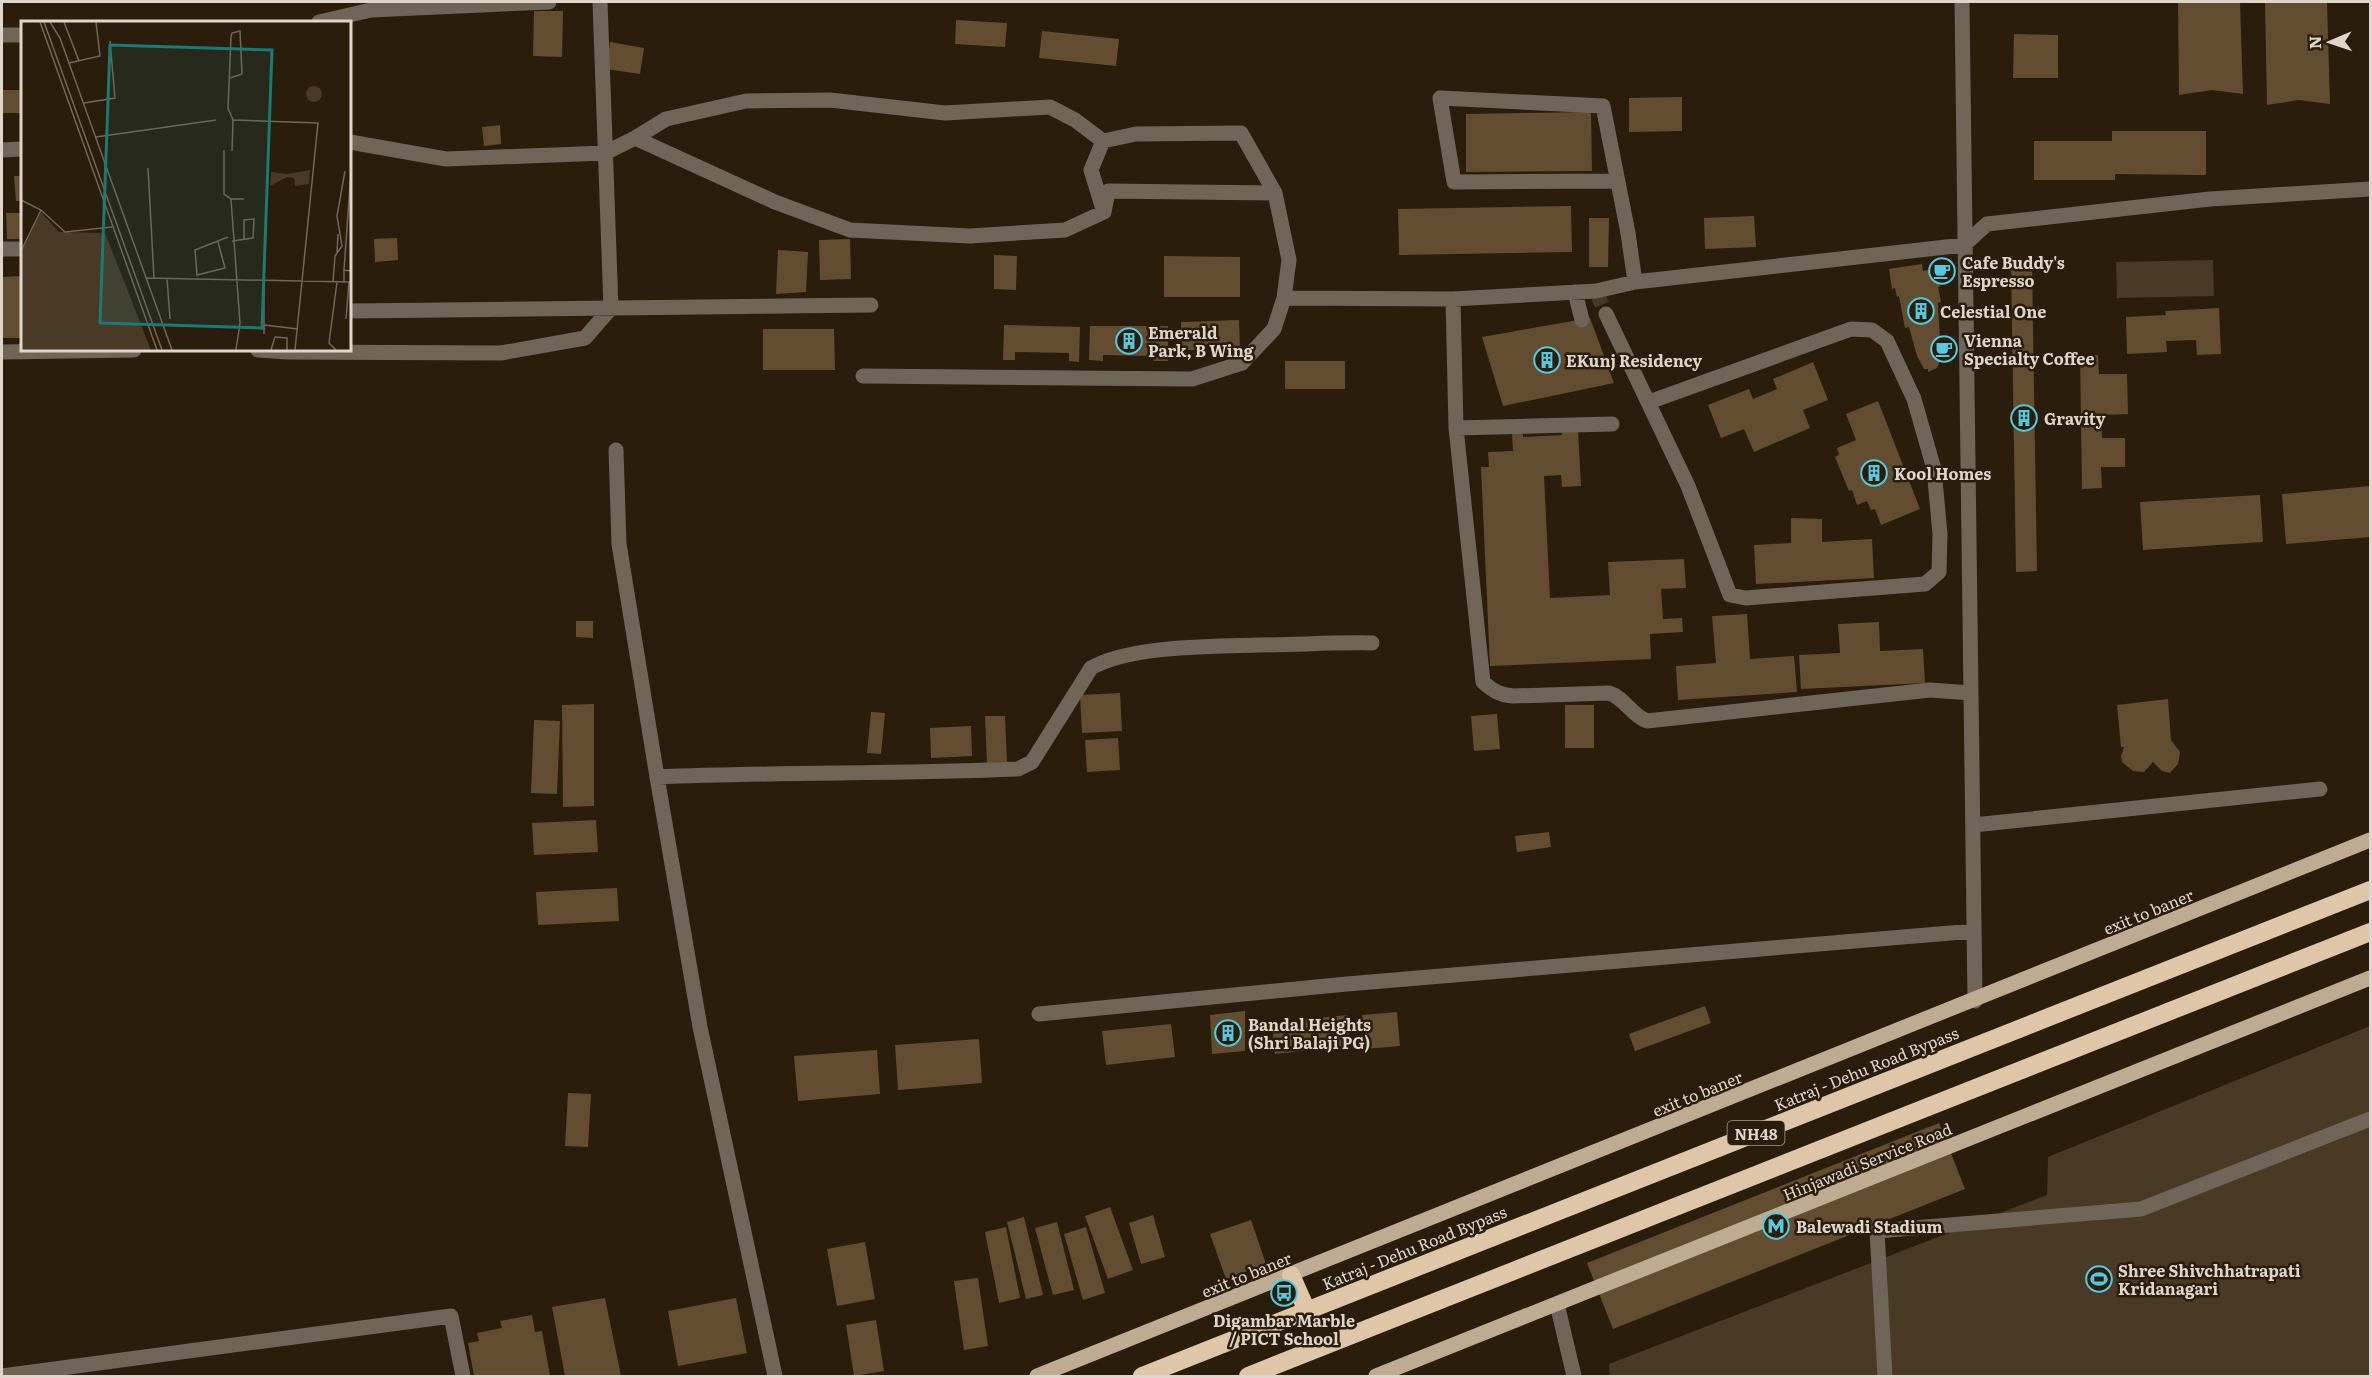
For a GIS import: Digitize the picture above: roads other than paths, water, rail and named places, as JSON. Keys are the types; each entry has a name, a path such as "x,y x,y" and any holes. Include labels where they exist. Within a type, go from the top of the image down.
{"highway":[{"name":"Katraj - Dehu Road Bypass","path":"1142,1377 2370,890"},
{"name":"NH48","path":"1248,1377 2370,932"},
{"path":"1292,1275 1307,1311"}],"main road":[{"name":"exit to baner","path":"1037,1377 2370,840"},
{"name":"Hinjawadi Service Road","path":"1376,1377 2370,978"}],"street":[{"path":"323,21 371,9 549,2"},
{"path":"273,351 501,353 585,338 610,308 600,2"},
{"path":"1962,2 1975,1001"},
{"path":"2,35 21,35"},
{"path":"1616,181 1454,182 1440,98 1603,106 1628,233 1635,282"},
{"path":"351,142 446,159 605,153 666,119 746,101 830,100 945,113 1050,107 1075,120 1103,141 1136,134 1241,133 1275,193 1289,260 1284,298 1274,329 1242,363 1192,379 863,376"},
{"path":"635,138 775,202 850,230 970,237 1065,231 1104,212"},
{"path":"1103,141 1091,170 1104,212"},
{"path":"2,150 21,149"},
{"path":"1284,298 1453,299 1596,291 1635,282 1964,245 1987,224 2210,198 2370,189"},
{"path":"1104,212 1108,191 1275,193"},
{"path":"2,249 21,249"},
{"path":"1575,292 1582,320"},
{"path":"1453,299 1456,429 1483,682 1500,695 1609,693 1617,695 1637,717 1647,721 1930,690 1971,693"},
{"path":"351,311 871,305"},
{"path":"1606,314 1688,486 1730,595 1746,598 1925,584 1939,572 1940,534 1934,469 1914,399 1887,341 1872,330 1851,329 1649,402"},
{"path":"2,352 68,351"},
{"path":"1456,429 1612,424"},
{"path":"615,450 618,544 700,1027 775,1377"},
{"path":"657,777 785,772 891,774 1018,769 1032,762 1091,668 1104,661 1127,654 1215,646 1314,642 1372,643"},
{"path":"1973,825 2320,789"},
{"path":"1039,1014 1359,983 1974,931"},
{"path":"1885,1377 1877,1231 2141,1209 2370,1119"},
{"path":"1557,1304 1574,1377"},
{"path":"2,1376 451,1316 463,1377"}],"tunnel":[{"path":"1596,291 1606,314"}],"place":[{"name":"Cafe Buddy's Espresso","path":"1942,271"},
{"name":"Celestial One","path":"1921,311"},
{"name":"Emerald Park, B Wing","path":"1129,341"},
{"name":"Vienna Specialty Coffee","path":"1944,349"},
{"name":"EKunj Residency","path":"1547,360"},
{"name":"Gravity","path":"2024,418"},
{"name":"Kool Homes","path":"1874,473"},
{"name":"Bandal Heights (Shri Balaji PG)","path":"1228,1033"},
{"name":"Balewadi Stadium","path":"1776,1226"},
{"name":"Shree Shivchhatrapati Kridanagari","path":"2099,1279"},
{"name":"Digambar Marble / PICT School","path":"1284,1293"}]}
